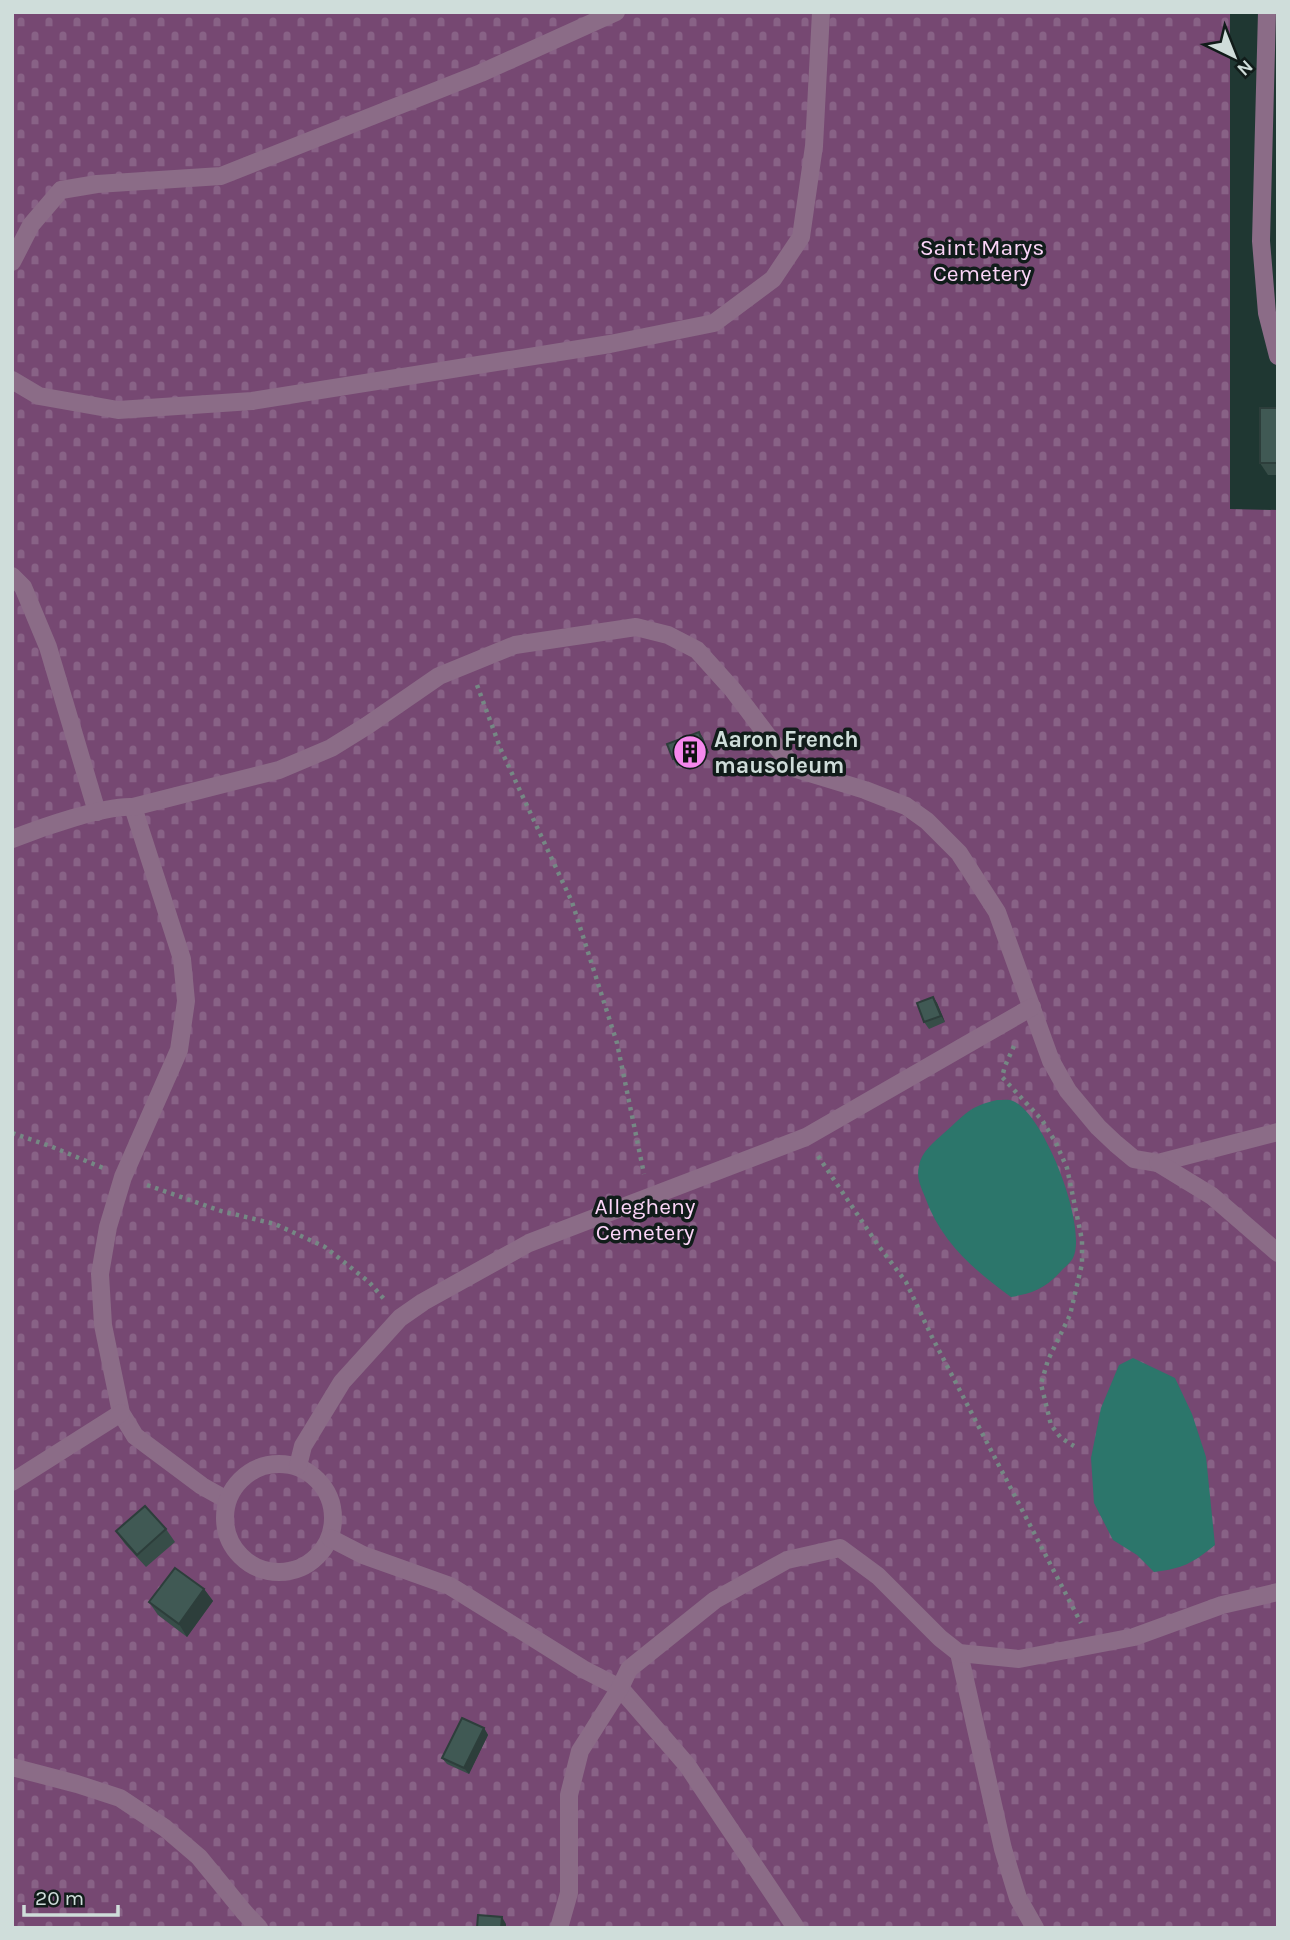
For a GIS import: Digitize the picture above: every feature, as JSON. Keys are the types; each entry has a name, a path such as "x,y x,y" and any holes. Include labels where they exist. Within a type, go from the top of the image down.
{"street":[{"path":"12,262 31,225 61,190 97,184 221,176 481,73 616,12"},
{"path":"12,380 39,396 118,411 252,401 610,344 714,323 773,279 801,237 814,146 821,12"},
{"path":"1267,12 1261,241 1267,313 1278,356"},
{"path":"12,576 23,587 48,647 97,812"},
{"path":"12,839 97,812 133,807 279,770 331,748 439,676 515,645 636,628 668,635 697,650 796,769 906,806 927,821 959,853 997,912 1051,1061 1068,1091 1098,1127 1134,1159 1158,1163 1212,1196 1278,1253"},
{"path":"133,807 182,959 186,1001 179,1050 123,1177 108,1227 100,1274 103,1325 121,1413 135,1436 202,1486 227,1500"},
{"path":"298,1466 303,1446 342,1382 400,1318 423,1302 529,1243 806,1137 1032,1007"},
{"path":"1158,1163 1278,1132"},
{"path":"12,1482 121,1413"},
{"path":"279,1463 298,1466 315,1476 330,1498 334,1518 330,1538 320,1555 304,1567 284,1573 267,1572 240,1557 228,1538 224,1513 227,1500 239,1480 250,1472 279,1463"},
{"path":"330,1538 363,1555 450,1586 583,1669 620,1688 687,1765 796,1928"},
{"path":"559,1928 569,1893 569,1795 580,1751 629,1669 715,1600 787,1560 840,1548 878,1576 940,1638 959,1653 1019,1659 1134,1637 1222,1605 1278,1592"},
{"path":"959,1653 1003,1849 1018,1898 1035,1928"},
{"path":"12,1767 120,1798 165,1828 199,1857 259,1928"}],"path":[{"path":"469,664 501,750 572,902 585,940 617,1043 649,1198"},
{"path":"1032,1007 1002,1077 1042,1120 1056,1143 1067,1168 1082,1240 1083,1264 1070,1315 1048,1360 1041,1384 1051,1425 1061,1438 1074,1446"},
{"path":"12,1133 123,1177 221,1211 275,1224 325,1247 369,1282 400,1318"},
{"path":"806,1137 906,1282 938,1349 1093,1645"}],"green space":[{"name":"Allegheny Cemetery","path":"12,12 1230,12 1230,509 1278,510 1278,1928 12,1928"}],"shaded area":[{"path":"997,1100 1011,1100 1025,1111 1038,1127 1061,1174 1069,1199 1076,1243 1072,1260 1051,1281 1033,1291 1011,1297 984,1276 949,1241 932,1213 918,1174 922,1156 936,1140 968,1112"},
{"path":"1133,1358 1175,1378 1192,1414 1206,1457 1215,1545 1187,1564 1154,1572 1137,1555 1113,1540 1094,1503 1091,1458 1101,1408 1119,1365"}],"building":[{"path":"1260,408 1278,408 1278,463 1260,463"},
{"path":"699,732 704,747 673,759 667,744"},
{"path":"933,997 941,1016 924,1022 917,1003"},
{"path":"145,1506 166,1529 137,1555 116,1531"},
{"path":"175,1568 204,1589 179,1624 149,1602"},
{"path":"462,1718 484,1728 464,1768 442,1758"},
{"path":"478,1915 502,1917 501,1928 477,1928"}],"place":[{"name":"Aaron French mausoleum","path":"690,752"}],"park label":[{"name":"Saint Marys Cemetery","path":"982,260"}]}
